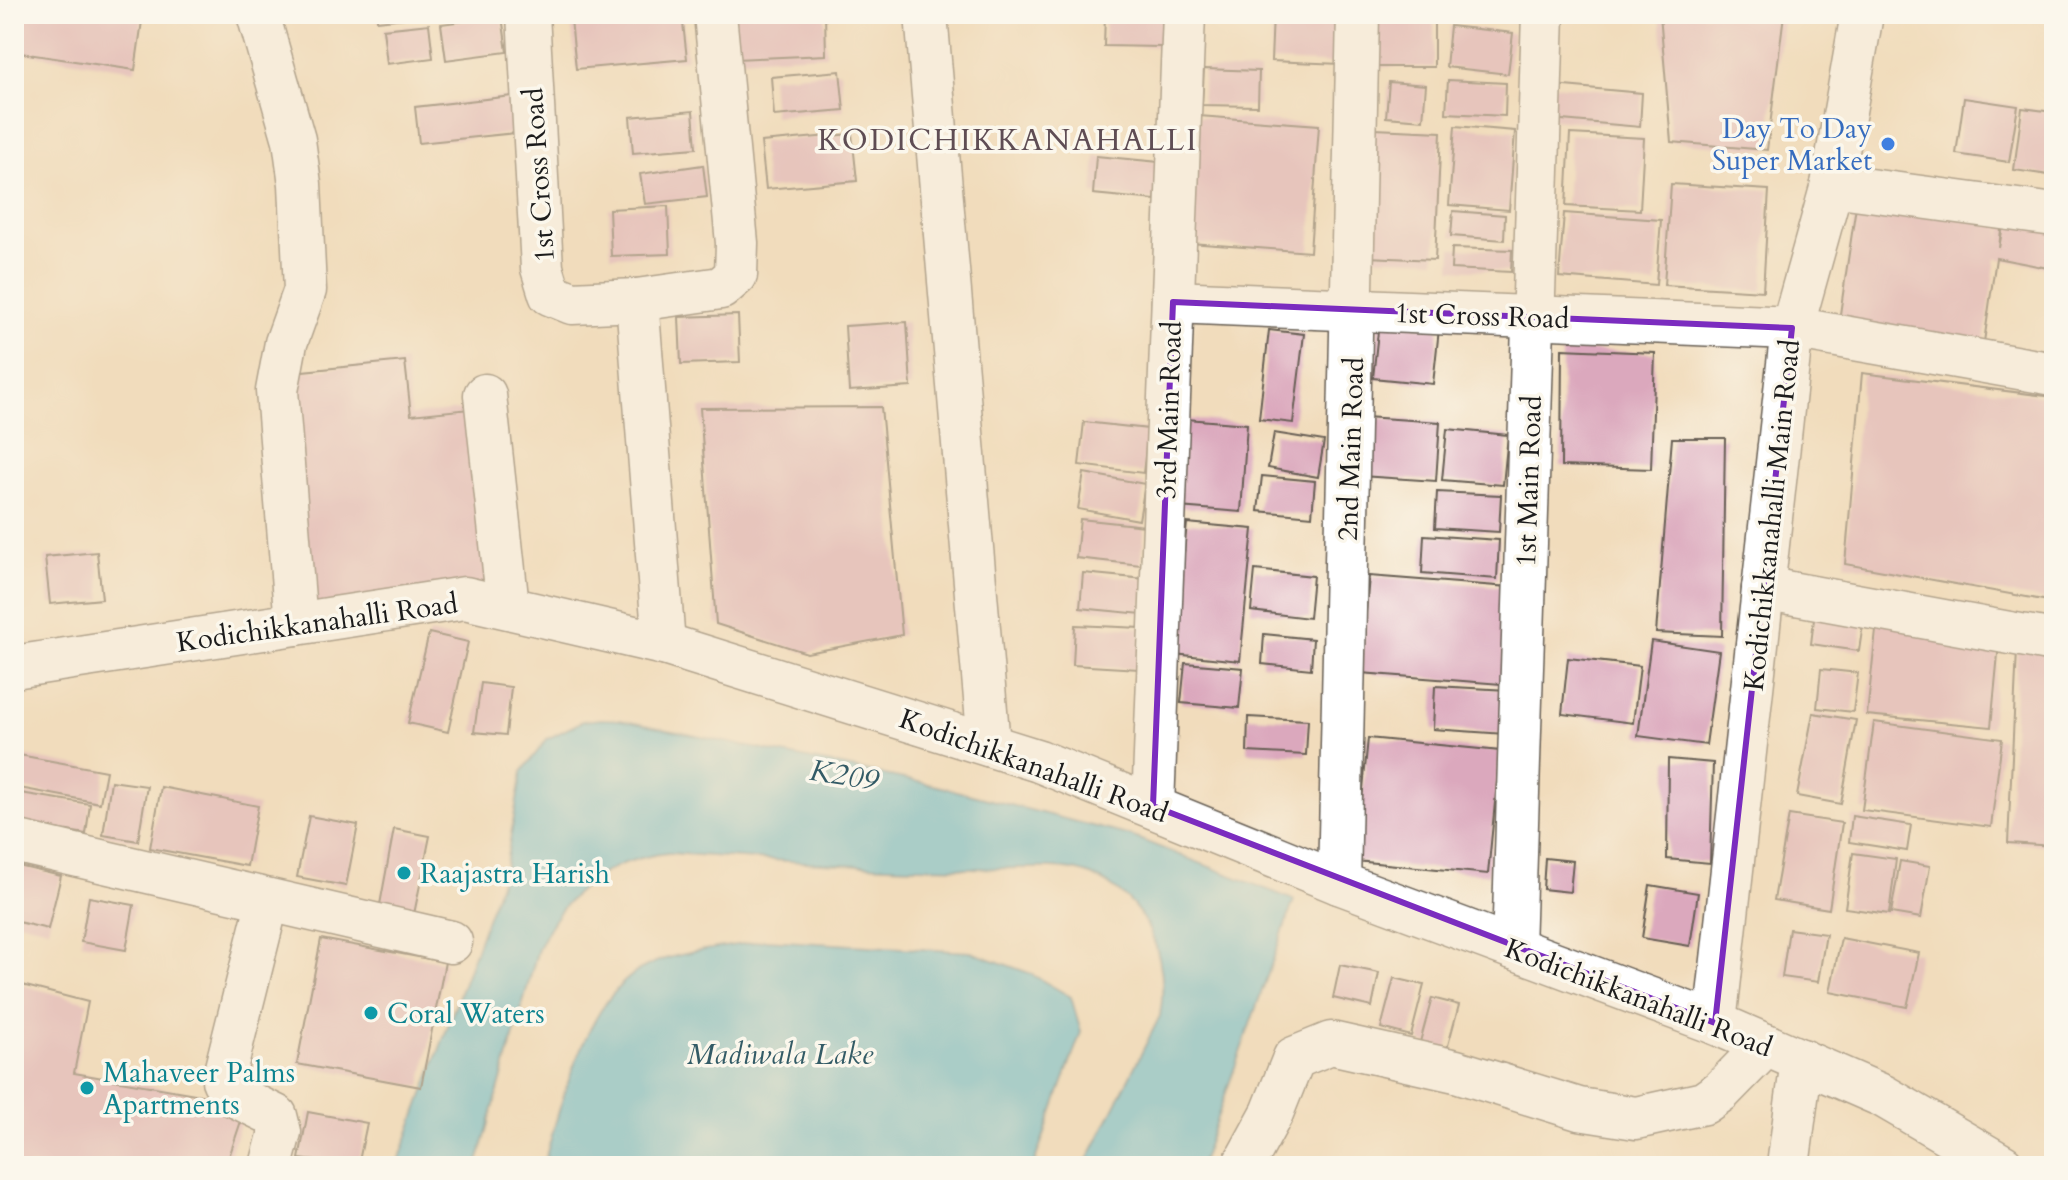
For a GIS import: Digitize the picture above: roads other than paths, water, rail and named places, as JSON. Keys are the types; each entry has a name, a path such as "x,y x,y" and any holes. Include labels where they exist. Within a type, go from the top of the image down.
{"street":[{"path":"258,14 294,140 300,184 305,290 286,343 277,391 296,624"},
{"name":"1st Cross Road","path":"528,14 542,268 550,294 572,303 637,300"},
{"path":"664,644 637,300 721,288 736,275 737,243 715,14"},
{"path":"926,14 989,745"},
{"name":"3rd Main Road","path":"1153,806 1184,14"},
{"name":"2nd Main Road","path":"1339,883 1354,309 1358,14"},
{"name":"1st Main Road","path":"1513,948 1543,14"},
{"name":"Kodichikkanahalli Main Road","path":"1715,1023 1792,328 1832,185 1862,14"},
{"path":"1832,185 2054,215"},
{"name":"1st Cross Road","path":"1173,302 1792,328 2054,374"},
{"path":"485,395 508,607"},
{"path":"1763,588 2054,641"},
{"name":"Kodichikkanahalli Road","path":"14,667 465,598 664,644 989,745 1153,806 1339,883 1715,1023 1883,1096 2003,1166"},
{"path":"14,841 451,942"},
{"path":"268,900 223,1080 231,1094 276,1116 280,1132 271,1166"},
{"path":"1243,1166 1272,1113 1294,1058 1331,1043 1456,1071 1579,1109 1636,1118 1704,1103 1721,1091 1799,1059"},
{"path":"1788,1166 1799,1059"},
{"path":"1799,1059 1815,1166"}],"water":[{"name":"K209","path":"620,720 933,785 1131,836 1294,900 1200,1166 1085,1166 1160,1016 1161,973 1151,933 1141,915 1111,886 1082,872 1055,868 885,866 668,853 625,863 606,872 574,896 548,929 538,949 477,1166 397,1166 505,869 522,772 547,739 583,721"},
{"name":"Madiwala Lake","path":"766,940 971,952 1029,973 1071,997 1081,1032 1033,1166 543,1166 579,1052 609,999 628,978 662,960"}],"place":[{"name":"Day To Day Super Market","path":"1888,144"},
{"name":"Raajastra Harish","path":"404,873"},
{"name":"Coral Waters","path":"371,1013"},
{"name":"Mahaveer Palms Apartments","path":"87,1088"}],"district":[{"name":"KODICHIKKANAHALLI","path":"1008,140"}]}
